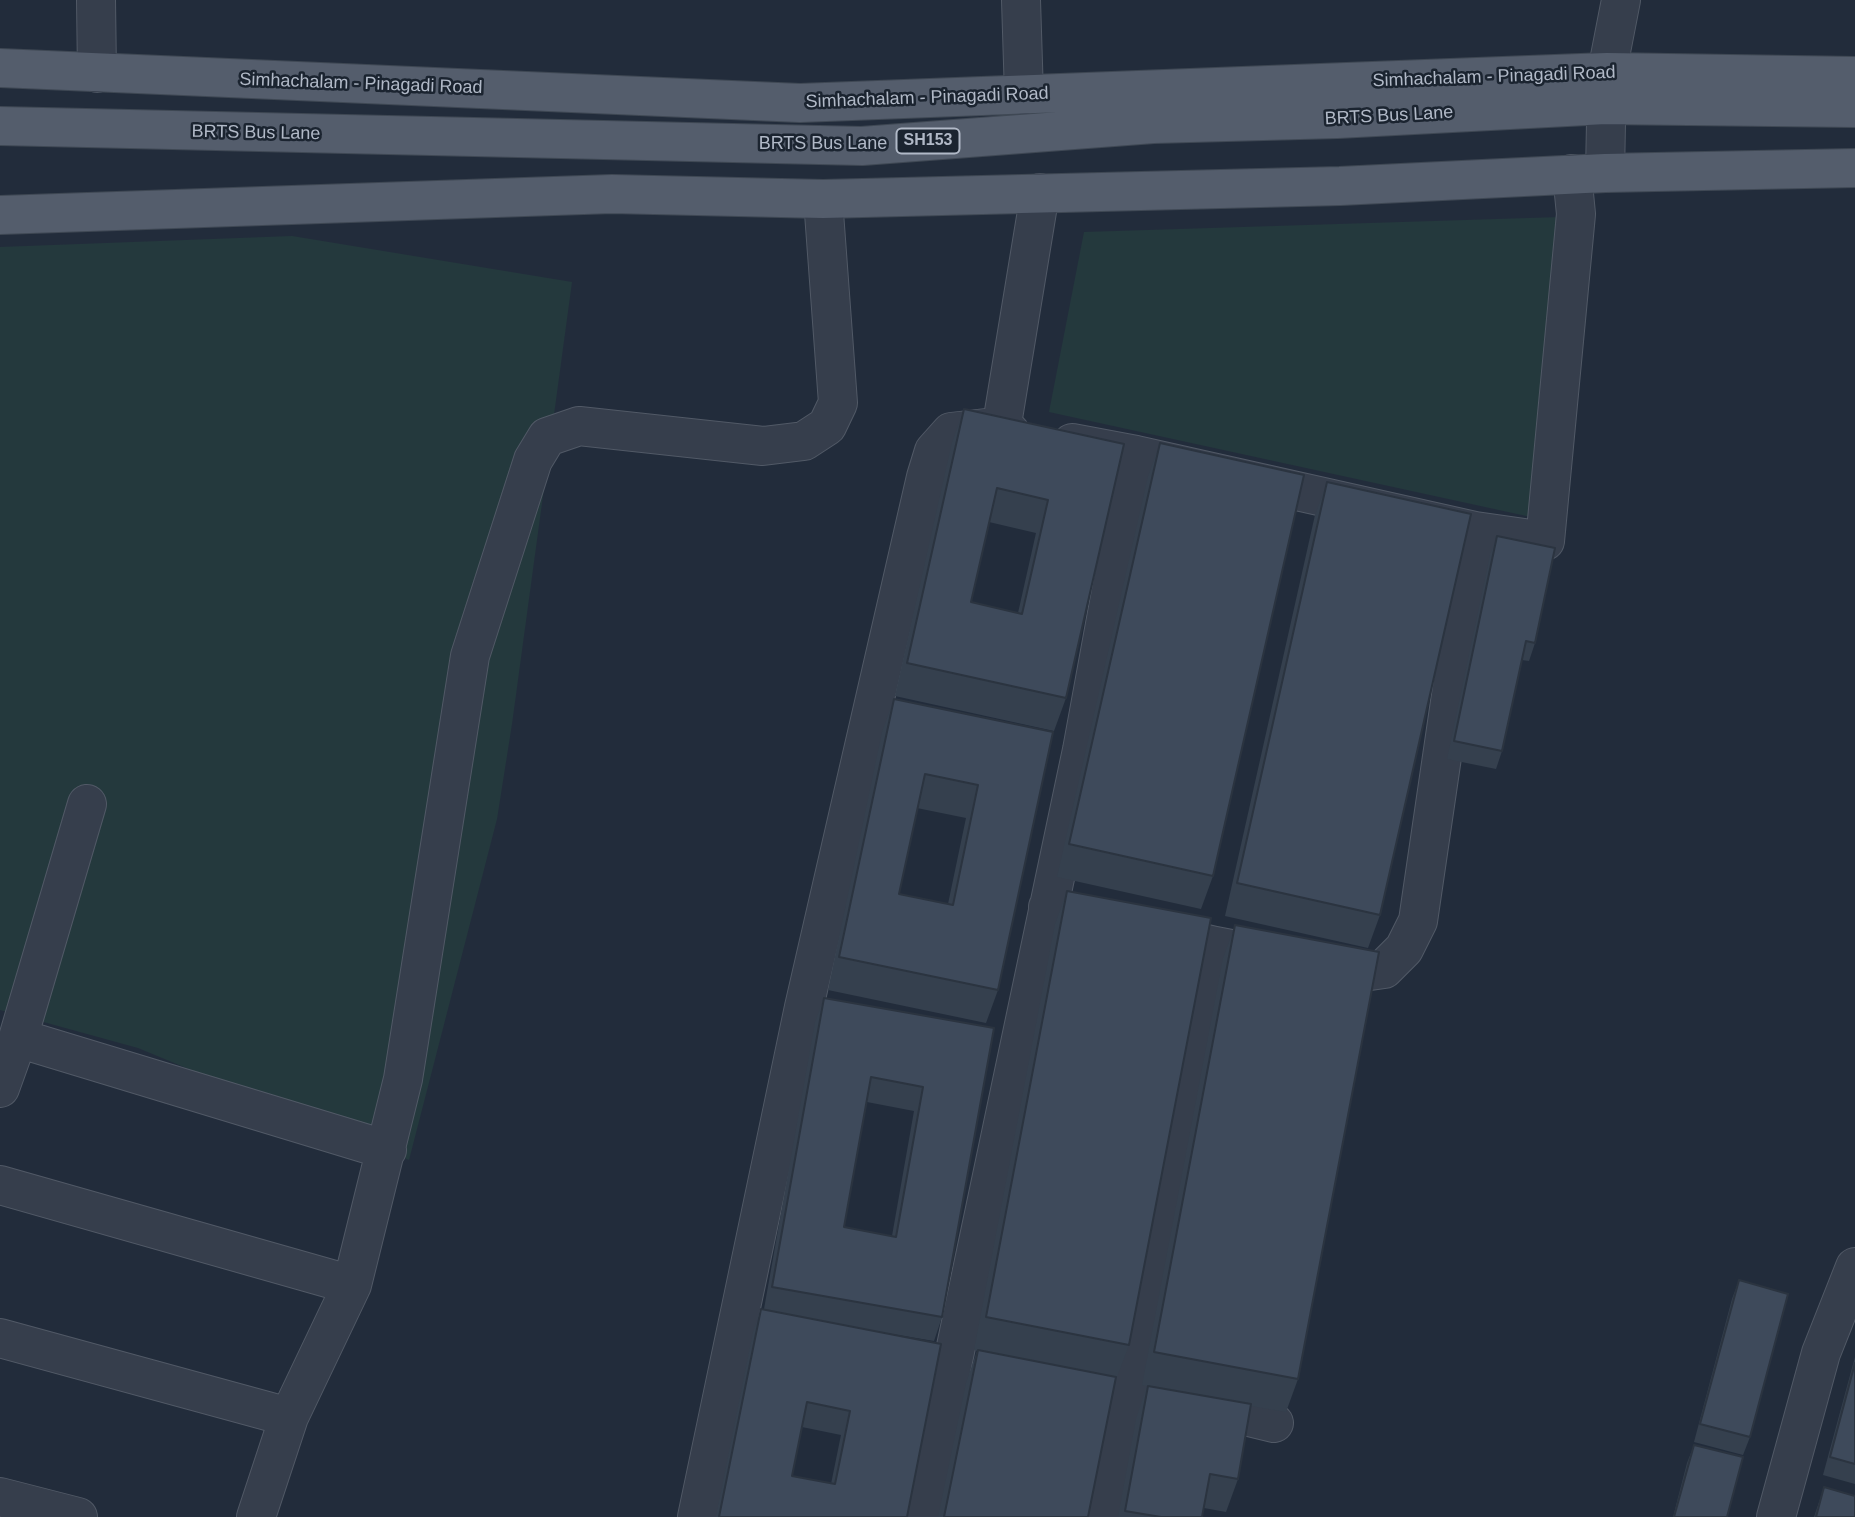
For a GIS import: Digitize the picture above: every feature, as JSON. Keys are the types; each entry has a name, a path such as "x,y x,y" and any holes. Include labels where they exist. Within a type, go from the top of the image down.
{"main road":[{"name":"Simhachalam - Pinagadi Road","path":"0,68 800,103 1024,95 1606,88 1855,76"},
{"name":"BRTS Bus Lane","path":"0,126 862,146 1153,124 1337,119 1606,88 1855,108"},
{"path":"0,215 612,194 823,199 1340,186 1589,174 1855,169"}],"street":[{"path":"96,0 97,72"},
{"path":"1021,0 1024,95"},
{"path":"697,1517 730,1353 754,1319 804,1007 934,451 951,432 986,428 1001,430 1136,455 1475,531 1545,541 1576,214 1589,174 1620,0"},
{"path":"1001,430 1040,194"},
{"path":"256,1517 289,1417 352,1285 403,1079 470,656 533,460 547,437 579,426 763,446 804,441 827,426 838,403 823,199"},
{"path":"920,1517 1082,751 1136,455"},
{"path":"1048,907 1215,946 1356,973 1384,969 1404,949 1418,921 1475,531"},
{"path":"872,715 911,722"},
{"path":"1042,744 1082,751"},
{"path":"0,1088 19,1038 87,804"},
{"path":"1106,1517 1128,1388 1215,946"},
{"path":"804,1007 845,1014"},
{"path":"19,1038 387,1150"},
{"path":"980,1038 1020,1045"},
{"path":"0,1185 352,1285"},
{"path":"1776,1517 1821,1353 1855,1268"},
{"path":"0,1338 289,1417"},
{"path":"915,1349 995,1364"},
{"path":"1088,1381 1274,1423"},
{"path":"0,1497 78,1517"}],"green space":[{"path":"1561,217 1531,517 1049,412 1084,232"},
{"path":"292,236 572,282 497,819 409,1160 138,1048 0,1010 0,247"}],"building":[{"path":"964,409 1124,444 1066,698 907,663","holes":["997,488 1048,500 1022,614 971,602"]},
{"path":"1160,443 1304,475 1213,876 1069,844"},
{"path":"1327,482 1471,514 1380,915 1237,883"},
{"path":"1497,536 1555,548 1535,643 1526,641 1502,751 1454,741"},
{"path":"894,699 1053,732 998,990 839,957","holes":["925,774 978,785 953,905 899,894"]},
{"path":"1067,891 1211,918 1129,1345 986,1317"},
{"path":"1235,925 1379,952 1298,1379 1154,1352"},
{"path":"824,998 994,1028 942,1317 772,1287","holes":["871,1077 923,1087 896,1237 844,1227"]},
{"path":"1739,1280 1788,1294 1750,1437 1700,1424"},
{"path":"761,1309 941,1344 907,1517 719,1517","holes":["807,1402 850,1411 835,1484 792,1476"]},
{"path":"978,1350 1116,1377 1088,1517 944,1517"},
{"path":"1855,1363 1855,1464 1830,1457"},
{"path":"1148,1386 1251,1404 1238,1479 1210,1474 1202,1517 1161,1517 1125,1511"},
{"path":"1694,1445 1743,1457 1727,1517 1674,1517"},
{"path":"1824,1487 1855,1496 1855,1517 1816,1517"}]}
